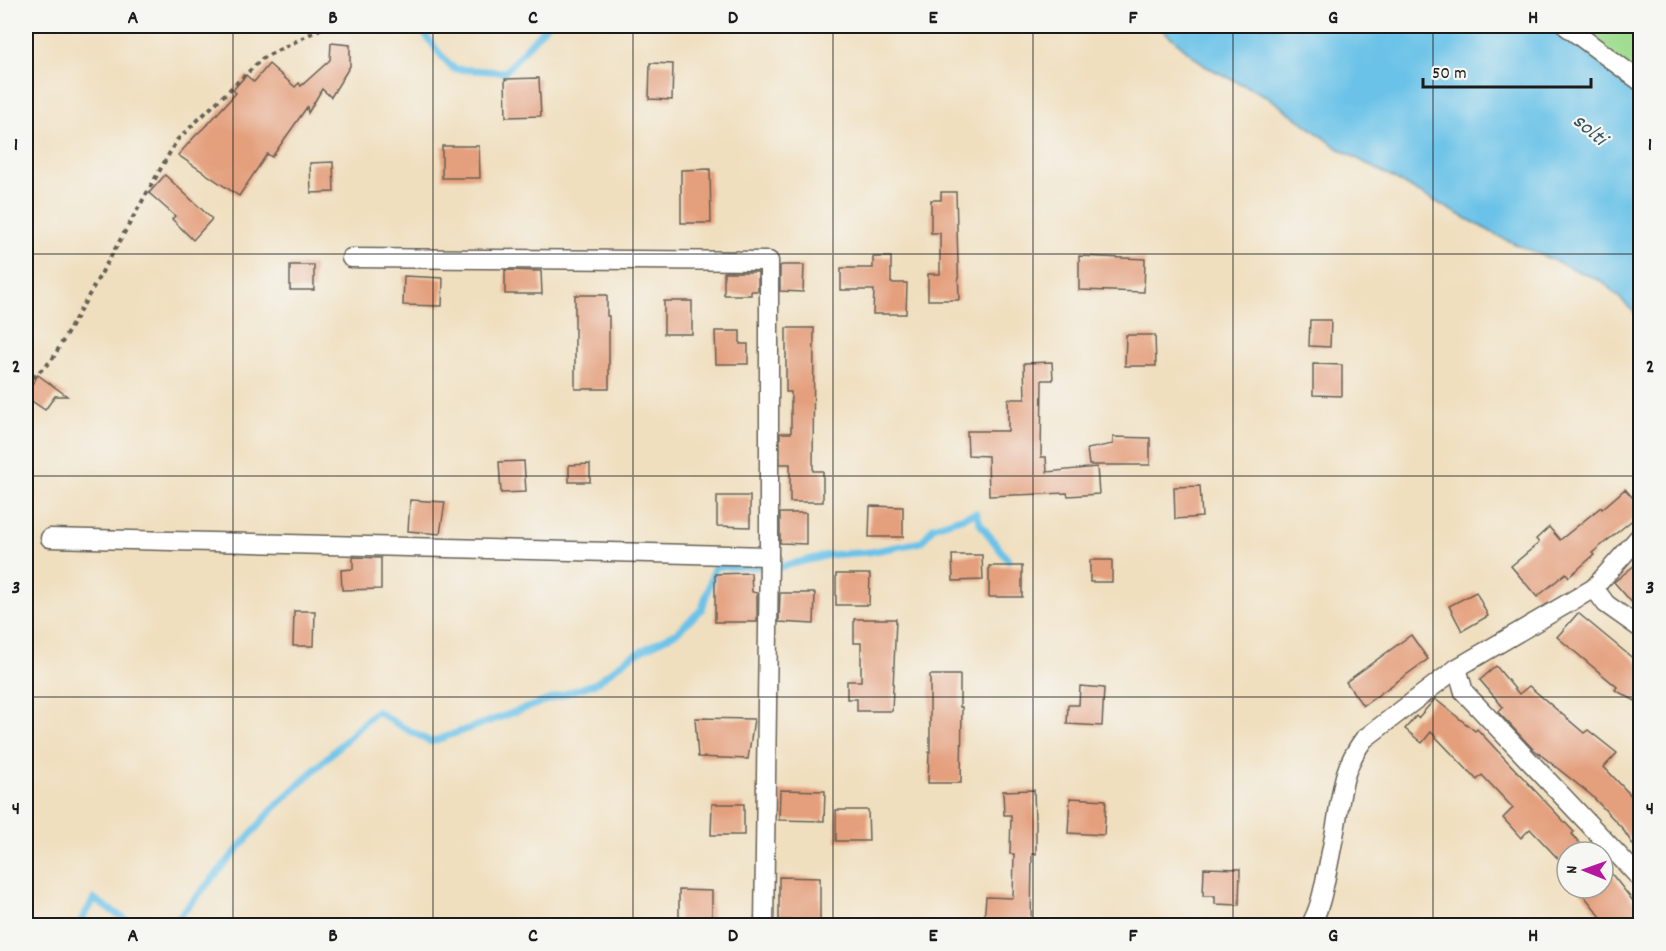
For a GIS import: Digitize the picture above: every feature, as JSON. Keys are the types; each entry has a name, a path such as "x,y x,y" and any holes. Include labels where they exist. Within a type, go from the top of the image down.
{"street":[{"path":"1566,26 1641,81"},
{"path":"351,258 769,261 769,556 764,926"},
{"path":"1310,926 1316,917 1322,899 1346,772 1353,754 1364,738 1457,668 1594,588 1641,536"},
{"path":"50,538 769,556"},
{"path":"1594,588 1606,604 1641,628"},
{"path":"1457,668 1464,692 1641,878"}],"path":[{"path":"26,384 52,360 177,140 263,58 320,29 332,26"}],"green space":[{"path":"1556,26 1640,26 1640,98"}],"water":[{"name":"solti","path":"1158,26 1556,26 1640,98 1640,318 1603,282 1504,239 1338,148 1268,97 1205,66"}],"building":[{"path":"331,43 350,45 350,66 331,97 322,89 308,113 307,107 272,157 267,154 239,196 178,155 236,93 233,90 246,75 254,82 269,64 295,87 299,83 301,86 330,60"},
{"path":"650,63 673,64 672,100 649,99"},
{"path":"539,78 541,116 506,117 505,79"},
{"path":"442,146 479,146 480,178 442,178"},
{"path":"333,162 334,192 311,193 310,163"},
{"path":"710,169 711,223 681,223 681,170"},
{"path":"165,175 212,219 193,240 172,219 175,216 149,193"},
{"path":"941,192 956,192 959,300 928,300 928,274 940,274 940,233 931,233 931,200 941,200"},
{"path":"1079,256 1145,259 1144,292 1079,290"},
{"path":"873,257 891,257 891,283 907,283 906,314 873,314 874,290 841,290 841,268 873,268"},
{"path":"290,265 314,265 314,290 290,290"},
{"path":"804,265 803,292 780,291 780,266"},
{"path":"505,270 541,271 542,294 505,294"},
{"path":"724,272 758,272 758,291 751,291 751,295 724,295"},
{"path":"404,276 443,278 442,306 403,305"},
{"path":"575,295 607,295 609,389 575,389"},
{"path":"664,301 692,301 692,334 664,334"},
{"path":"1310,320 1331,320 1330,347 1309,346"},
{"path":"786,328 814,328 813,471 823,471 823,502 790,502 790,464 780,464 780,433 791,433 791,392 786,392"},
{"path":"715,331 740,331 740,344 748,344 748,364 716,364"},
{"path":"1126,335 1155,335 1156,366 1125,366"},
{"path":"1052,362 1053,380 1042,380 1041,457 1046,457 1047,472 1097,467 1099,494 989,496 988,456 968,455 967,431 1008,431 1008,399 1025,399 1024,363"},
{"path":"1313,364 1342,365 1342,396 1313,395"},
{"path":"38,375 67,396 55,396 45,410 26,397 26,393"},
{"path":"1113,437 1150,438 1150,465 1089,465 1087,449 1113,444"},
{"path":"524,461 526,492 501,493 499,462"},
{"path":"590,464 590,482 569,482 569,465"},
{"path":"1200,486 1202,517 1175,519 1174,487"},
{"path":"1625,489 1641,507 1641,513 1592,553 1594,555 1569,577 1566,573 1537,597 1511,566 1539,543 1536,539 1549,527 1560,540"},
{"path":"717,496 750,496 750,527 717,526"},
{"path":"410,500 445,502 440,534 408,531"},
{"path":"870,506 903,507 903,537 869,537"},
{"path":"780,513 806,513 806,544 780,543"},
{"path":"952,555 982,555 983,580 953,581"},
{"path":"353,557 381,558 381,589 342,590 341,570 353,569"},
{"path":"1090,560 1112,560 1112,582 1090,582"},
{"path":"1641,560 1641,613 1614,582"},
{"path":"989,566 1022,566 1022,597 989,597"},
{"path":"751,573 752,592 757,593 757,622 715,622 715,574"},
{"path":"836,574 870,574 869,605 836,605"},
{"path":"1476,592 1488,616 1462,631 1449,606"},
{"path":"780,593 815,593 814,624 779,622"},
{"path":"294,611 315,611 314,646 293,646"},
{"path":"1578,613 1641,665 1641,704 1615,690 1617,687 1557,637"},
{"path":"854,619 896,619 892,711 857,711 857,699 847,699 847,681 861,681 861,643 854,643"},
{"path":"1411,635 1428,659 1363,706 1346,682"},
{"path":"1496,666 1519,694 1529,686 1584,733 1588,730 1617,753 1604,767 1641,806 1641,857 1622,828 1591,795 1532,748 1498,712 1503,707 1480,680"},
{"path":"930,675 960,675 961,783 928,783"},
{"path":"1080,686 1104,688 1102,726 1067,724 1068,705 1079,705"},
{"path":"1435,699 1475,731 1477,729 1574,832 1572,834 1577,840 1555,840 1555,855 1530,829 1521,838 1503,818 1513,808 1482,775 1477,780 1431,732 1422,743 1405,729 1416,716 1418,718"},
{"path":"695,718 754,719 748,759 698,757"},
{"path":"780,790 825,791 824,821 779,820"},
{"path":"1034,790 1036,854 1032,854 1031,926 984,921 986,897 1013,898 1014,854 1010,854 1011,815 1004,815 1003,791"},
{"path":"1070,798 1106,800 1104,835 1068,833"},
{"path":"712,804 744,804 744,835 711,835"},
{"path":"836,810 868,810 869,841 836,841"},
{"path":"1204,868 1240,869 1239,905 1215,904 1215,896 1203,896"},
{"path":"779,877 820,878 820,921 779,920"},
{"path":"1615,878 1641,911 1641,926 1608,926 1587,900 1615,900"},
{"path":"679,890 712,891 712,921 679,921"}],"waterway":[{"path":"399,26 422,30 454,69 505,72 546,26"},
{"path":"171,926 271,811 376,711 431,742 596,683 628,658 677,632 702,609 715,566 780,567 828,555 870,552 922,542 933,527 976,513 981,525 1008,560"},
{"path":"78,926 94,899 135,926"}]}
